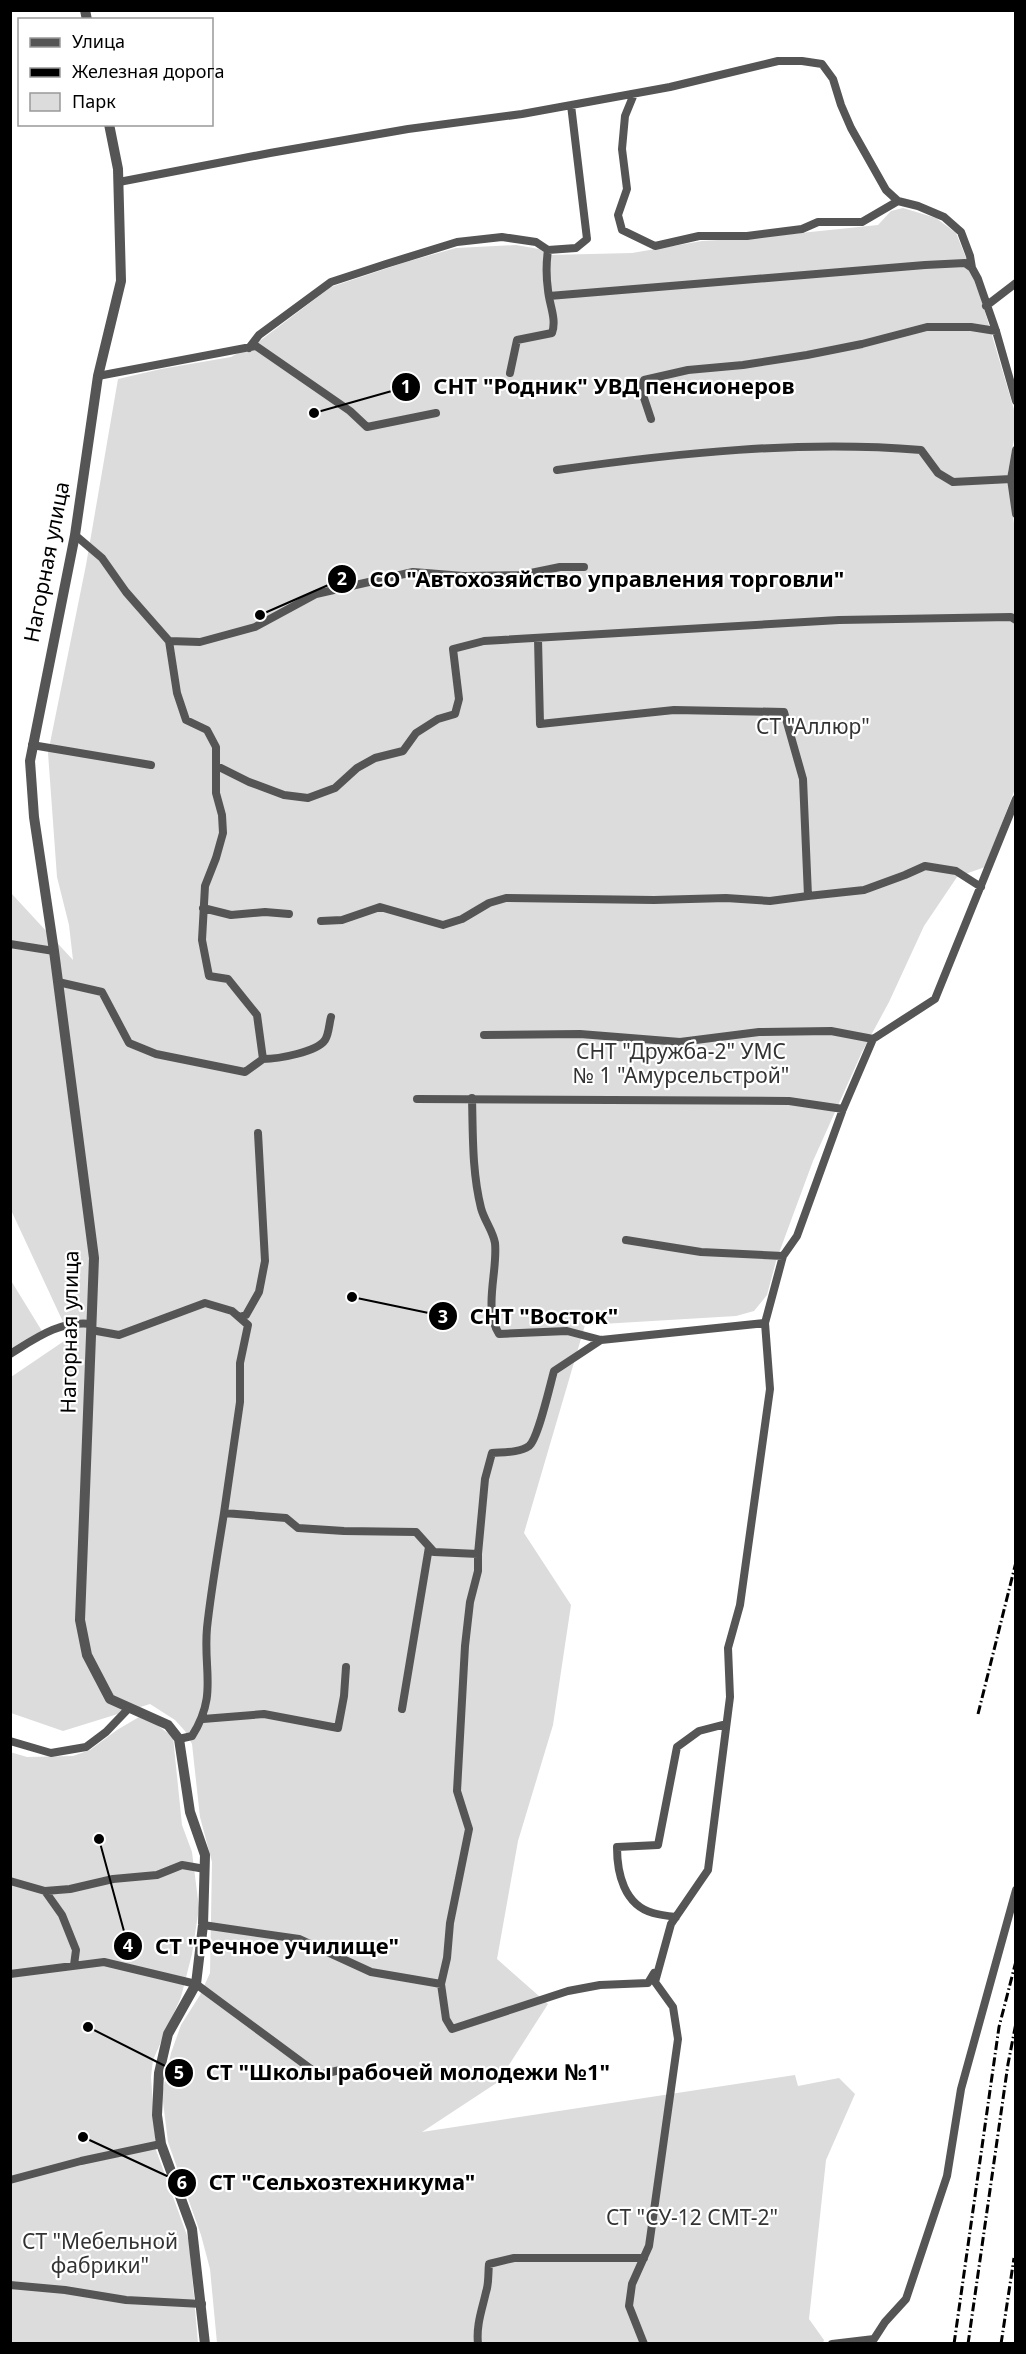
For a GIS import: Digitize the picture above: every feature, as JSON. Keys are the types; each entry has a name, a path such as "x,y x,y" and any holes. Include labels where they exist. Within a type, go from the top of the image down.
{"street":[{"path":"119,182 385,133 634,94 778,61 822,64 833,79 850,128 886,190 898,201 918,206 944,217 961,232 996,331 1016,401"},
{"path":"634,94 625,116 622,148 627,189 618,215 622,230 655,246 699,236 747,236 802,229 818,222 862,222 898,201"},
{"path":"249,348 259,335 331,282 457,242 502,237 536,242 548,250 576,248 587,239 571,105"},
{"name":"Нагорная улица","path":"109,126 119,182 121,281 98,376 75,535 30,761 34,817 94,1258 80,1620 87,1655 110,1699 168,1725 179,1738"},
{"path":"510,373 517,340 552,333 555,326 546,267 548,250"},
{"path":"549,296 925,265 964,263 972,268"},
{"path":"986,306 1016,283"},
{"path":"651,419 640,389 645,380 688,370 743,365 807,355 927,327 971,327 996,331"},
{"path":"98,376 256,346 350,411 367,427 436,413"},
{"path":"556,470 637,458 801,447 876,446 921,450 938,473 953,482 1011,479"},
{"path":"1016,450 1011,479 1016,514"},
{"path":"75,535 102,558 126,592 170,642 177,693 186,720 207,730 216,747 216,793 222,815 223,833 205,886 202,940 209,976 228,980 256,1015 263,1059"},
{"path":"170,642 200,642 255,627 316,594 413,572 464,576 521,575 560,567 584,567"},
{"path":"217,766 249,782 284,795 308,798 335,788 357,768 375,758 403,751 416,733 438,719 454,714 459,699 453,649 484,641 839,620 1000,617 1011,617 1016,620"},
{"path":"538,639 540,724 674,710 784,712 803,779 808,896"},
{"path":"32,745 151,765"},
{"path":"644,2343 629,2307 632,2284 649,2246 678,2039 673,2007 655,1982 671,1924 708,1869 730,1696 728,1648 740,1605 770,1389 765,1323 783,1256 797,1236 843,1109 873,1039 936,999 1016,799"},
{"path":"321,921 342,920 380,907 416,915 443,925 462,919 489,903 506,898 654,900 726,898 770,901 864,890 905,876 925,866 956,871 981,887"},
{"path":"203,908 231,915 265,912 289,914"},
{"path":"10,944 54,951"},
{"path":"58,982 102,992 129,1043 156,1054 245,1072 263,1059 278,1059 318,1047 326,1039 331,1017"},
{"path":"484,1035 580,1034 680,1041 759,1032 831,1031 873,1039"},
{"path":"472,1098 475,1178 482,1211 495,1242 492,1283 494,1326 499,1334 567,1331 601,1340 765,1323"},
{"path":"417,1099 789,1101 843,1109"},
{"path":"239,1317 246,1315 259,1292 266,1261 258,1133"},
{"path":"626,1240 701,1252 783,1256"},
{"path":"10,1354 48,1330 84,1323 92,1328 119,1335 205,1303 232,1311 248,1325 240,1363 240,1402 207,1630 209,1681 203,1719 192,1736 179,1738 190,1812 205,1855 203,1924 196,1984 168,2034 159,2073 157,2115 161,2144 192,2229 205,2343"},
{"path":"601,1340 554,1371 536,1434 530,1446 519,1450 492,1453 484,1479 478,1571 470,1602 465,1646 457,1791 469,1829 450,1923 447,1958 441,1984 446,2019 452,2029 567,1991 600,1985 648,1983 659,1965"},
{"path":"224,1513 286,1518 298,1528 416,1532 434,1552 478,1554"},
{"path":"402,1709 429,1547"},
{"path":"203,1719 264,1714 338,1728 346,1667"},
{"path":"10,1741 51,1753 86,1747 106,1732 129,1708"},
{"path":"676,1917 650,1913 635,1902 622,1886 617,1864 617,1847 658,1845 677,1747 699,1731 726,1724"},
{"path":"10,1881 45,1891 70,1889 113,1879 157,1875 182,1865 205,1869"},
{"path":"832,2343 874,2339 885,2322 906,2299 947,2176 961,2089 1016,1890"},
{"path":"45,1891 62,1915 76,1950 74,1965"},
{"path":"203,1924 298,1939 371,1972 441,1984"},
{"path":"10,1974 104,1962 196,1984 319,2075 340,2070"},
{"path":"10,2180 81,2161 161,2144"},
{"path":"478,2343 480,2309 487,2291 489,2264 514,2258 644,2258"},
{"path":"10,2285 65,2289 126,2300 202,2304"}],"green space":[{"path":"903,208 936,218 956,233 977,285 1015,413 1015,434 1008,472 1016,541 1015,789 985,867 957,877 924,926 889,1002 862,1052 813,1161 776,1261 767,1295 754,1311 736,1316 585,1325 524,1533 571,1605 553,1725 518,1841 497,1959 548,2004 498,2082 422,2132 795,2075 798,2086 839,2078 855,2094 826,2160 809,2319 824,2340 823,2343 217,2343 210,2269 201,2235 168,2142 162,2094 171,2053 181,2025 200,1995 210,1973 212,1862 200,1817 192,1744 185,1731 175,1720 150,1704 63,1731 11,1713 11,1377 70,1337 11,1210 11,893 73,960 69,925 57,877 48,753 86,565 118,379 231,357 261,340 331,287 456,248 516,245 539,249 549,255 632,253 702,241 878,225 891,211"},
{"path":"10,1279 45,1336 11,1358 10,1358"},
{"name":"СТ \"Мебельной фабрики\"","path":"139,1717 157,1725 173,1737 182,1825 192,1852 199,1908 192,1954 181,1997 153,2060 151,2077 156,2150 189,2241 198,2343 11,2343 10,1752 27,1757 73,1756 90,1750"}],"railway":[{"path":"978,1714 1016,1562"},
{"path":"954,2344 999,2027 1016,1961"},
{"path":"968,2344 1008,2064 1016,2023"},
{"path":"1001,2344 1014,2258"}],"place":[{"name":"СНТ \"Родник\" УВД пенсионеров","path":"314,413"},
{"name":"СО \"Автохозяйство управления торговли\"","path":"260,615"},
{"name":"СНТ \"Восток\"","path":"352,1297"},
{"name":"СТ \"Речное училище\"","path":"99,1839"},
{"name":"СТ \"Школы рабочей молодежи №1\"","path":"88,2027"},
{"name":"СТ \"Сельхозтехникума\"","path":"83,2137"}],"park label":[{"name":"СТ \"Аллюр\"","path":"813,727"},
{"name":"СНТ \"Дружба-2\" УМС № 1 \"Амурсельстрой\"","path":"681,1064"},
{"name":"СТ \"СУ-12 СМТ-2\"","path":"692,2218"}]}
